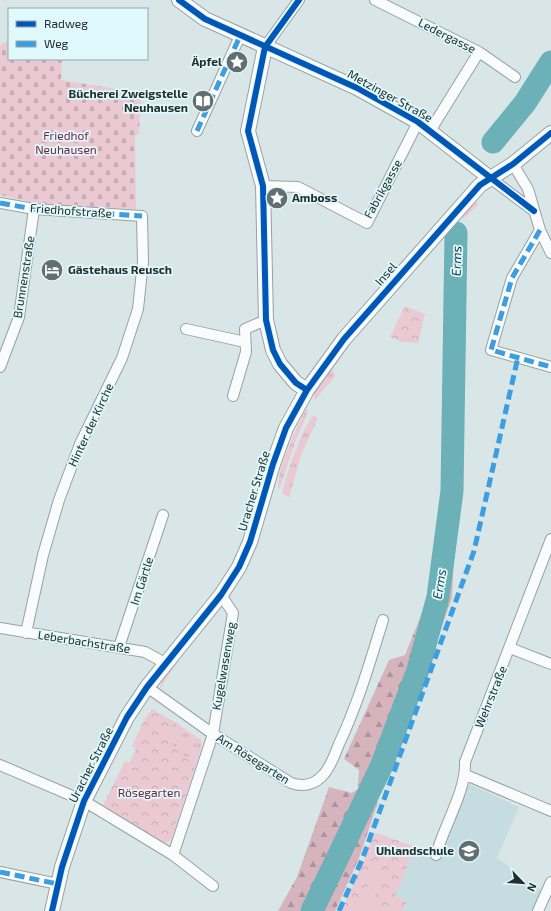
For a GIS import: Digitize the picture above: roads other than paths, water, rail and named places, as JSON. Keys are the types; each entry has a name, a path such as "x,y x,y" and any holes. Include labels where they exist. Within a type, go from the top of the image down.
{"street":[{"name":"Metzinger Straße","path":"179,0 205,19 357,88 418,122 490,178"},
{"path":"299,0 265,47 248,131 263,186 266,320 273,350 280,364 296,383 307,390"},
{"name":"Ledergasse","path":"375,0 479,52 515,76"},
{"path":"197,131 240,36"},
{"path":"430,131 479,52"},
{"name":"Fabrikgasse","path":"263,186 298,187 367,223 418,122"},
{"path":"534,211 490,178 513,164 551,133"},
{"path":"513,164 528,189 540,230 551,253"},
{"name":"Insel","path":"307,390 344,339 476,189 490,178"},
{"name":"Friedhofstraße","path":"0,203 34,209 142,216"},
{"name":"Brunnenstraße","path":"0,367 19,317 34,209"},
{"name":"Hinter der Kirche","path":"26,633 43,555 59,500 80,444 122,358 138,309 143,261 142,216"},
{"path":"540,230 512,278 491,350 551,367"},
{"path":"233,396 246,352 245,329 266,320"},
{"path":"186,329 245,342"},
{"name":"Uracher Straße","path":"52,911 69,844 84,801 127,717 165,663 221,595 243,559 286,428 307,390"},
{"name":"Im Gärtle","path":"119,647 163,515"},
{"name":"Wehrstraße","path":"436,855 466,775 465,762 551,541"},
{"name":"Kugelwasenweg","path":"173,855 213,734 233,613 221,595"},
{"name":"Am Rösegarten","path":"147,687 213,734 291,783 302,787 315,782 329,767 348,725 383,620"},
{"name":"Leberbachstraße","path":"0,628 146,652 165,663"},
{"path":"510,648 551,664"},
{"path":"0,765 84,801 173,855 213,886"},
{"path":"466,775 551,811"},
{"path":"0,872 58,884"},
{"path":"538,911 551,882"}],"waterway":[{"name":"Erms","path":"493,142 525,103 551,62"},
{"name":"Erms","path":"312,911 381,767 418,670 438,597 452,491 456,233"}],"place":[{"name":"Äpfel","path":"237,62"},
{"name":"Bücherei Zweigstelle Neuhausen","path":"203,101"},
{"name":"Amboss","path":"277,198"},
{"name":"Gästehaus Reusch","path":"52,270"},
{"name":"Uhlandschule","path":"469,851"}],"park label":[{"name":"Friedhof Neuhausen","path":"66,143"},
{"name":"Rösegarten","path":"149,793"}]}
